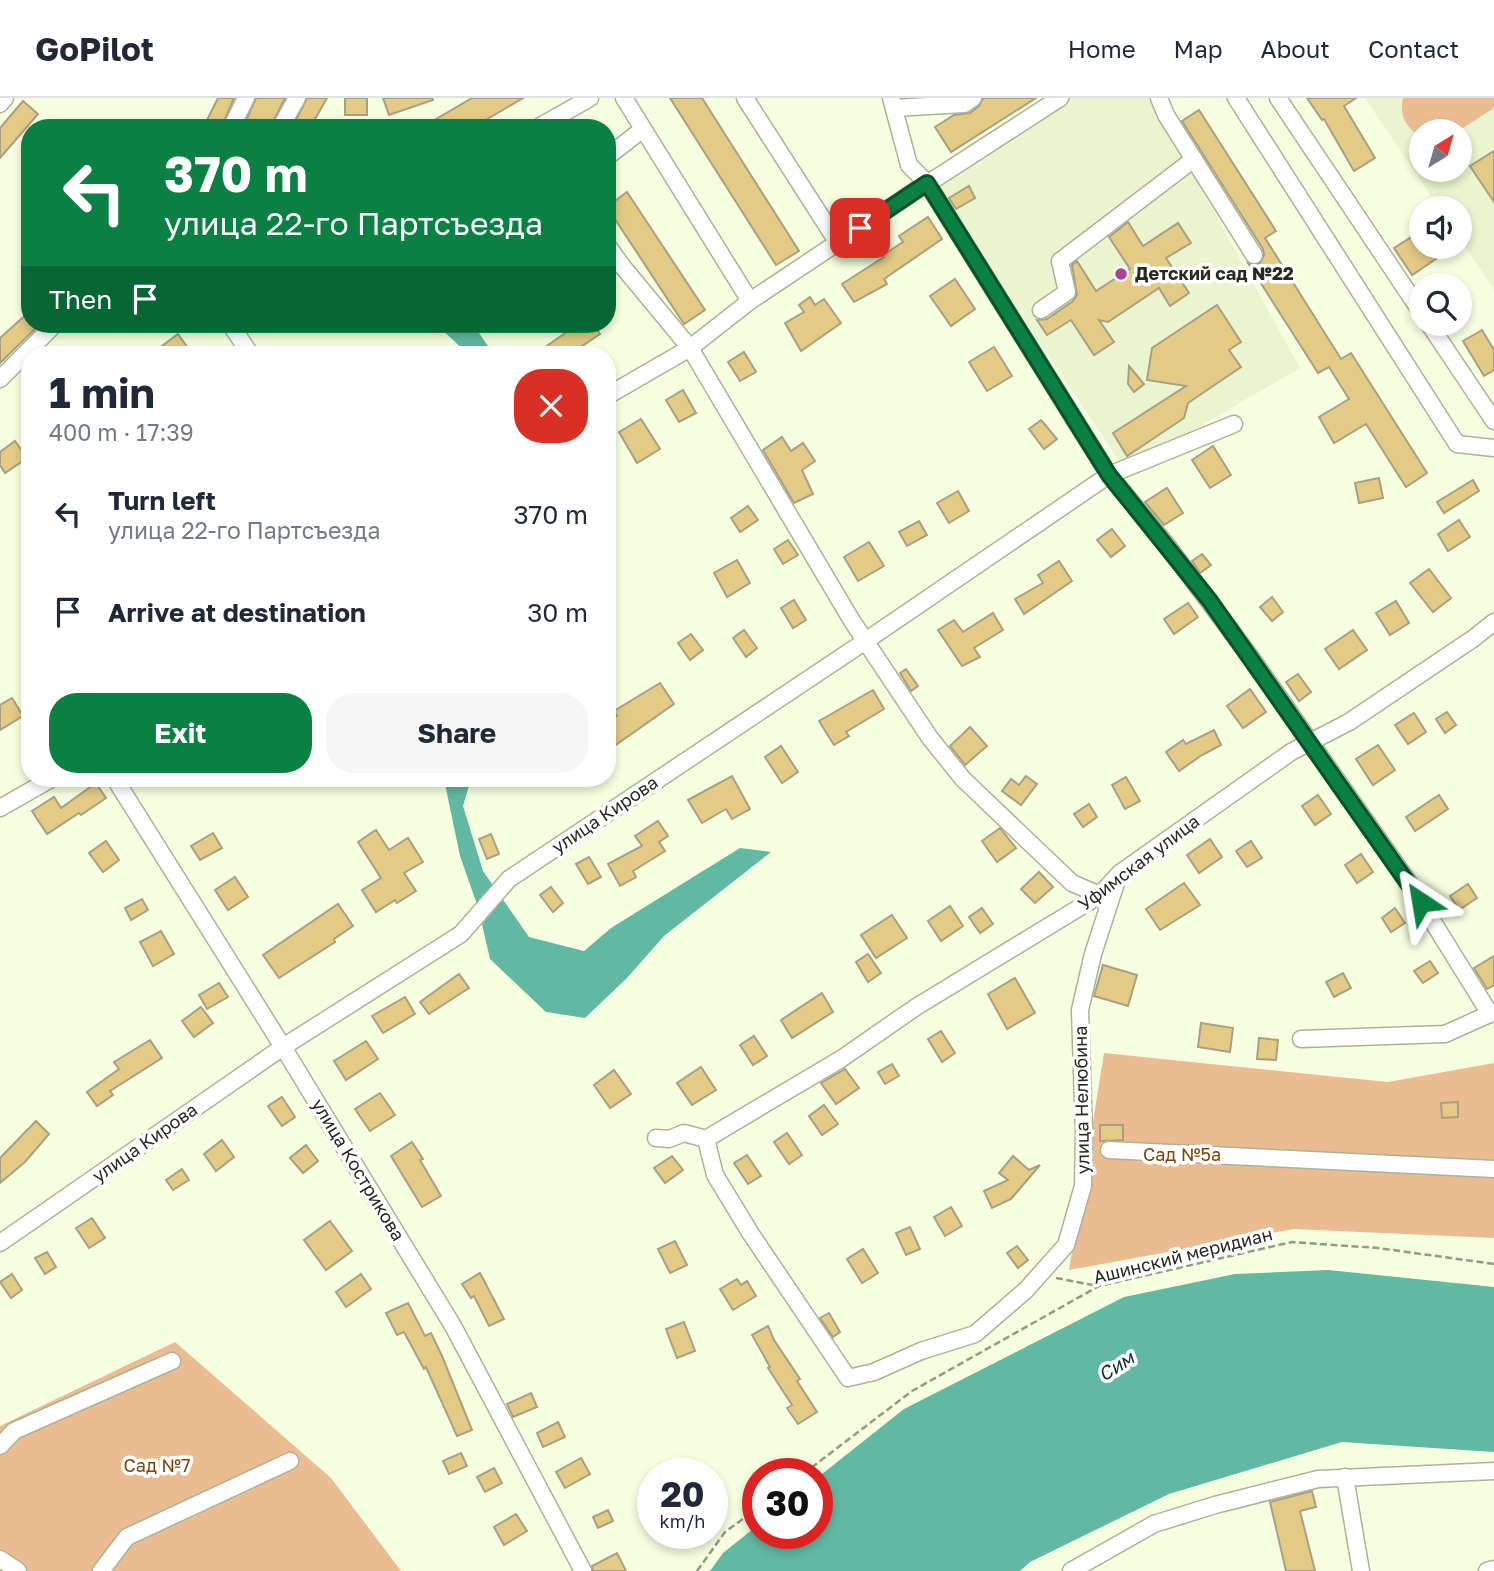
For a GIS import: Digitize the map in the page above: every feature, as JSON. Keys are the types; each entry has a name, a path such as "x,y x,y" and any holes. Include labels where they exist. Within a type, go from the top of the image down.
{"street":[{"path":"0,104 5,98"},
{"path":"235,119 246,98"},
{"path":"285,119 297,98"},
{"path":"553,119 590,98"},
{"path":"624,98 750,301"},
{"path":"745,98 838,243"},
{"path":"973,98 964,103 892,103 909,165 925,184 1109,475 1210,601 1407,880 1492,1013 1446,1034 1301,1039"},
{"path":"616,391 690,348 750,301 1060,98"},
{"path":"1160,98 1166,115 1254,255"},
{"path":"1236,98 1457,444 1494,448"},
{"path":"1278,98 1409,294"},
{"path":"616,150 643,129"},
{"path":"1041,310 1067,292 1060,261 1194,159"},
{"path":"616,257 690,348 852,621 930,738 963,779 1072,883 1100,895"},
{"path":"33,346 46,333"},
{"path":"1437,336 1494,421"},
{"path":"0,379 21,358"},
{"name":"улица Кирова","path":"0,1243 283,1047 461,933 509,879 1109,475 1234,424"},
{"name":"Уфимская улица","path":"706,1139 841,1059 916,1007 1100,895 1119,873 1309,742 1349,722 1494,622"},
{"path":"0,808 37,787"},
{"name":"улица Кострикова","path":"120,787 283,1047 458,1336 583,1571"},
{"name":"улица Нелюбина","path":"706,1139 715,1175 751,1234 848,1378 874,1372 921,1351 975,1334 1026,1290 1066,1245 1083,1186 1080,1010 1093,954 1119,873"},
{"path":"656,1138 669,1139 684,1133 706,1139"},
{"path":"1109,1150 1494,1169"},
{"path":"0,1446 15,1431 172,1361"},
{"path":"101,1571 127,1537 290,1461"},
{"path":"1072,1571 1154,1524 1215,1505 1318,1479 1494,1471"},
{"path":"1345,1478 1361,1571"},
{"path":"0,1559 18,1571"},
{"path":"1487,1571 1494,1569"}],"path":[{"name":"Ашинский меридиан","path":"824,1458 912,1391 1099,1286 1292,1242 1378,1248 1494,1264"},
{"path":"1039,1275 1099,1286"},
{"path":"697,1571 725,1532 742,1520"}],"shaded area":[{"name":"Детский сад №22","path":"1070,98 1151,98 1300,368 1125,470 932,180"},
{"path":"1365,98 1494,98 1494,290 1472,257 1472,196 1431,196 1422,182 1472,182 1472,119 1409,119 1409,163"}],"green space":[{"path":"1403,98 1494,98 1494,108 1472,122 1472,119 1409,119 1409,126 1402,110"},
{"name":"Сад №5а","path":"1104,1053 1388,1082 1494,1063 1494,1238 1294,1229 1069,1270"},
{"name":"Сад №7","path":"175,1342 331,1478 401,1571 0,1571 0,1426"}],"water":[{"path":"446,333 479,333 488,346 459,346"},
{"path":"446,787 469,787 463,806 483,871 529,937 584,951 611,928 740,848 771,852 664,936 627,978 585,1018 546,1012 490,959 478,907 460,856"},
{"name":"Сим","path":"1328,1270 1494,1287 1494,1452 1342,1442 1169,1494 1030,1562 1020,1571 710,1571 723,1553 742,1538 742,1549 833,1549 833,1465 904,1409 1124,1297 1235,1274"}],"building":[{"path":"218,98 234,98 225,119 208,119"},
{"path":"256,98 285,98 274,119 247,119"},
{"path":"307,98 327,98 315,119 296,119"},
{"path":"345,98 367,98 367,115 345,115"},
{"path":"383,98 432,98 433,100 389,115"},
{"path":"472,98 523,98 487,119 436,119"},
{"path":"670,98 702,98 799,251 776,265"},
{"path":"983,98 1036,98 951,152 935,127 954,115 970,113 979,106"},
{"path":"1307,98 1356,98 1344,106 1375,158 1354,171 1324,119 1322,120"},
{"path":"23,101 38,114 34,119 21,119 21,134 0,158 0,128"},
{"path":"1199,110 1276,231 1265,238 1341,359 1351,353 1427,473 1406,487 1366,424 1334,443 1319,417 1349,399 1329,367 1318,373 1248,263 1260,263 1264,255 1263,249 1182,121"},
{"path":"1494,151 1494,202 1472,169 1472,165"},
{"path":"969,186 975,198 956,209 949,198"},
{"path":"627,192 705,310 684,324 616,221 616,200"},
{"path":"928,217 942,239 884,279 887,284 854,302 842,284 884,257 883,255 903,242 899,236"},
{"path":"1128,222 1143,246 1178,223 1191,243 1166,258 1189,293 1170,306 1159,288 1108,322 1099,320 1114,342 1094,355 1071,320 1047,335 1037,320 1047,319 1073,301 1077,295 1072,265 1077,261 1096,291 1130,269 1109,237"},
{"path":"1409,239 1409,259 1436,259 1411,273 1394,248"},
{"path":"955,279 975,309 951,326 930,296"},
{"path":"810,297 815,305 824,299 841,323 801,351 785,323 804,312 799,305"},
{"path":"1217,305 1241,342 1229,350 1241,367 1188,403 1184,418 1127,456 1113,433 1186,386 1147,380 1152,348"},
{"path":"21,319 21,333 31,333 0,363 0,338"},
{"path":"1482,330 1494,350 1494,370 1484,376 1463,341"},
{"path":"565,333 600,334 582,346 547,346"},
{"path":"178,334 187,346 162,346"},
{"path":"994,347 1012,376 987,391 969,362"},
{"path":"744,352 756,372 740,381 728,362"},
{"path":"1129,366 1144,384 1134,392 1128,384"},
{"path":"683,390 696,413 679,422 666,400"},
{"path":"641,419 660,449 637,463 619,432"},
{"path":"1041,420 1057,439 1044,449 1029,429"},
{"path":"782,437 791,451 803,443 815,461 802,470 813,494 794,503 763,450"},
{"path":"15,441 21,450 21,462 5,473 0,465 0,452"},
{"path":"1213,446 1231,475 1210,488 1192,460"},
{"path":"1379,478 1383,498 1359,503 1355,483"},
{"path":"1473,480 1479,491 1444,513 1437,502"},
{"path":"1167,488 1183,513 1164,525 1145,502"},
{"path":"958,491 969,511 949,523 937,503"},
{"path":"748,506 758,520 740,532 731,518"},
{"path":"1459,520 1470,537 1448,551 1438,534"},
{"path":"919,521 927,535 907,546 899,532"},
{"path":"1112,529 1125,546 1111,557 1097,540"},
{"path":"788,540 798,555 783,564 774,549"},
{"path":"869,542 884,566 858,581 844,557"},
{"path":"1202,554 1211,565 1200,573 1192,561"},
{"path":"737,560 750,583 727,597 714,573"},
{"path":"1059,561 1072,581 1024,614 1015,599 1043,583 1038,575"},
{"path":"1429,569 1451,598 1433,612 1410,583"},
{"path":"1272,597 1283,612 1272,621 1260,607"},
{"path":"794,600 806,620 793,628 781,608"},
{"path":"1396,601 1409,623 1390,635 1376,613"},
{"path":"1188,603 1198,617 1174,634 1164,619"},
{"path":"993,613 1003,630 974,648 980,657 962,666 938,630 954,620 963,632"},
{"path":"744,630 757,648 746,657 733,638"},
{"path":"1353,630 1367,650 1339,669 1325,649"},
{"path":"691,634 703,650 690,660 678,643"},
{"path":"906,669 918,686 911,691 900,673"},
{"path":"1298,674 1311,692 1299,701 1286,682"},
{"path":"660,683 674,704 616,745 616,710"},
{"path":"1250,689 1266,712 1243,728 1227,706"},
{"path":"873,690 884,709 846,732 849,736 834,745 819,721"},
{"path":"12,698 21,717 0,730 0,705"},
{"path":"1447,712 1456,725 1445,733 1436,719"},
{"path":"1414,713 1426,732 1408,744 1395,725"},
{"path":"970,727 987,746 965,765 950,746"},
{"path":"1214,730 1221,745 1179,771 1166,752 1183,740 1186,744"},
{"path":"1378,745 1395,770 1373,785 1356,759"},
{"path":"781,746 798,772 782,783 765,757"},
{"path":"732,776 750,809 732,819 726,809 702,823 688,800"},
{"path":"1026,776 1037,784 1021,805 1002,791 1011,779 1019,785"},
{"path":"1126,777 1140,801 1125,809 1112,785"},
{"path":"90,787 99,787 106,798 47,834 32,811 54,797 61,808"},
{"path":"1318,795 1331,814 1315,825 1302,806"},
{"path":"1439,795 1448,809 1415,831 1406,817"},
{"path":"1089,804 1097,817 1083,827 1074,814"},
{"path":"658,821 668,836 659,842 665,851 633,871 636,877 620,886 608,864 642,846 635,836"},
{"path":"1000,828 1016,848 997,862 982,841"},
{"path":"376,830 389,850 408,838 423,862 404,873 416,891 376,912 362,890 381,878 358,842"},
{"path":"213,833 222,848 200,860 191,846"},
{"path":"491,834 499,854 487,859 479,839"},
{"path":"1210,839 1222,857 1199,873 1187,855"},
{"path":"106,841 119,860 103,872 89,853"},
{"path":"1251,841 1262,858 1247,867 1236,851"},
{"path":"1361,854 1373,872 1357,883 1345,865"},
{"path":"589,857 601,877 588,884 576,864"},
{"path":"1039,872 1053,887 1035,903 1021,889"},
{"path":"235,877 248,897 228,910 215,890"},
{"path":"1184,883 1200,905 1160,930 1146,909"},
{"path":"1468,884 1477,898 1459,910 1450,896"},
{"path":"551,887 563,903 553,912 540,895"},
{"path":"142,899 148,910 131,920 125,908"},
{"path":"338,904 353,926 334,939 335,942 279,978 263,955"},
{"path":"950,906 963,926 941,941 928,921"},
{"path":"982,908 993,924 980,933 969,917"},
{"path":"1395,908 1405,923 1391,932 1382,918"},
{"path":"892,915 907,938 876,958 861,935"},
{"path":"161,931 174,954 153,966 140,942"},
{"path":"868,954 881,973 868,982 856,962"},
{"path":"1494,956 1494,985 1487,989 1474,968"},
{"path":"1430,961 1438,973 1423,983 1414,971"},
{"path":"1103,965 1137,975 1128,1006 1094,996"},
{"path":"1343,973 1351,988 1334,997 1326,982"},
{"path":"459,974 469,988 429,1014 420,1002"},
{"path":"1015,978 1035,1013 1007,1029 988,994"},
{"path":"219,983 228,997 207,1009 199,995"},
{"path":"822,993 833,1012 792,1038 781,1020"},
{"path":"405,997 415,1014 383,1033 372,1016"},
{"path":"201,1007 213,1023 194,1037 182,1021"},
{"path":"1201,1023 1233,1028 1230,1052 1198,1047"},
{"path":"941,1031 955,1053 942,1062 928,1039"},
{"path":"754,1036 767,1056 753,1065 740,1045"},
{"path":"1259,1038 1278,1040 1276,1060 1257,1059"},
{"path":"150,1040 162,1058 110,1091 113,1095 97,1106 87,1092 119,1069 114,1062"},
{"path":"366,1041 378,1059 346,1080 334,1061"},
{"path":"892,1064 899,1076 885,1084 878,1072"},
{"path":"701,1067 716,1090 692,1105 677,1083"},
{"path":"845,1069 859,1088 836,1104 821,1083"},
{"path":"614,1070 631,1094 610,1108 594,1085"},
{"path":"380,1093 395,1115 370,1131 355,1109"},
{"path":"282,1097 295,1117 282,1126 268,1106"},
{"path":"1458,1102 1458,1117 1442,1118 1441,1103"},
{"path":"824,1105 838,1124 822,1135 809,1116"},
{"path":"36,1121 49,1134 25,1162 0,1183 0,1158"},
{"path":"1100,1125 1123,1125 1123,1140 1100,1141"},
{"path":"787,1133 802,1155 789,1164 774,1142"},
{"path":"222,1140 234,1157 216,1171 204,1154"},
{"path":"412,1142 441,1196 422,1207 391,1156"},
{"path":"306,1145 318,1161 303,1173 290,1158"},
{"path":"747,1155 761,1176 748,1184 734,1163"},
{"path":"672,1156 683,1170 665,1183 654,1168"},
{"path":"1013,1156 1029,1170 1040,1165 1011,1199 992,1208 984,1191 1008,1180 999,1173"},
{"path":"182,1169 189,1180 173,1190 166,1180"},
{"path":"951,1207 962,1226 945,1236 934,1217"},
{"path":"92,1218 105,1238 89,1248 76,1228"},
{"path":"330,1221 352,1251 326,1270 304,1240"},
{"path":"910,1227 920,1249 906,1255 896,1233"},
{"path":"675,1241 687,1265 670,1273 658,1249"},
{"path":"1017,1246 1028,1260 1018,1268 1007,1253"},
{"path":"863,1249 878,1273 862,1283 847,1259"},
{"path":"47,1252 56,1267 45,1274 35,1258"},
{"path":"480,1273 504,1319 489,1326 474,1296 471,1298 462,1284"},
{"path":"12,1274 22,1290 11,1298 0,1282"},
{"path":"361,1274 371,1289 346,1307 336,1292"},
{"path":"737,1279 741,1285 747,1281 756,1296 733,1310 720,1289"},
{"path":"408,1303 425,1336 431,1333 472,1430 457,1436 426,1367 424,1369 404,1332 397,1335 386,1313"},
{"path":"829,1313 840,1332 833,1337 820,1318"},
{"path":"684,1322 695,1351 677,1358 666,1329"},
{"path":"768,1326 817,1412 798,1424 787,1408 792,1405 768,1368 770,1367 752,1335"},
{"path":"531,1393 537,1407 513,1417 507,1404"},
{"path":"558,1422 565,1437 543,1447 537,1433"},
{"path":"461,1453 467,1466 449,1474 443,1461"},
{"path":"581,1458 590,1474 565,1488 556,1472"},
{"path":"494,1468 502,1483 485,1492 477,1477"},
{"path":"1312,1491 1316,1507 1300,1511 1315,1571 1286,1571 1270,1502"},
{"path":"608,1510 613,1521 598,1528 593,1517"},
{"path":"516,1514 527,1531 504,1545 494,1527"},
{"path":"617,1553 626,1571 593,1571 592,1566"}],"place":[{"name":"Детский сад №22","path":"1121,274"}],"route":[{"path":"860,228 927,183 1109,475 1210,601 1421,902"}]}
